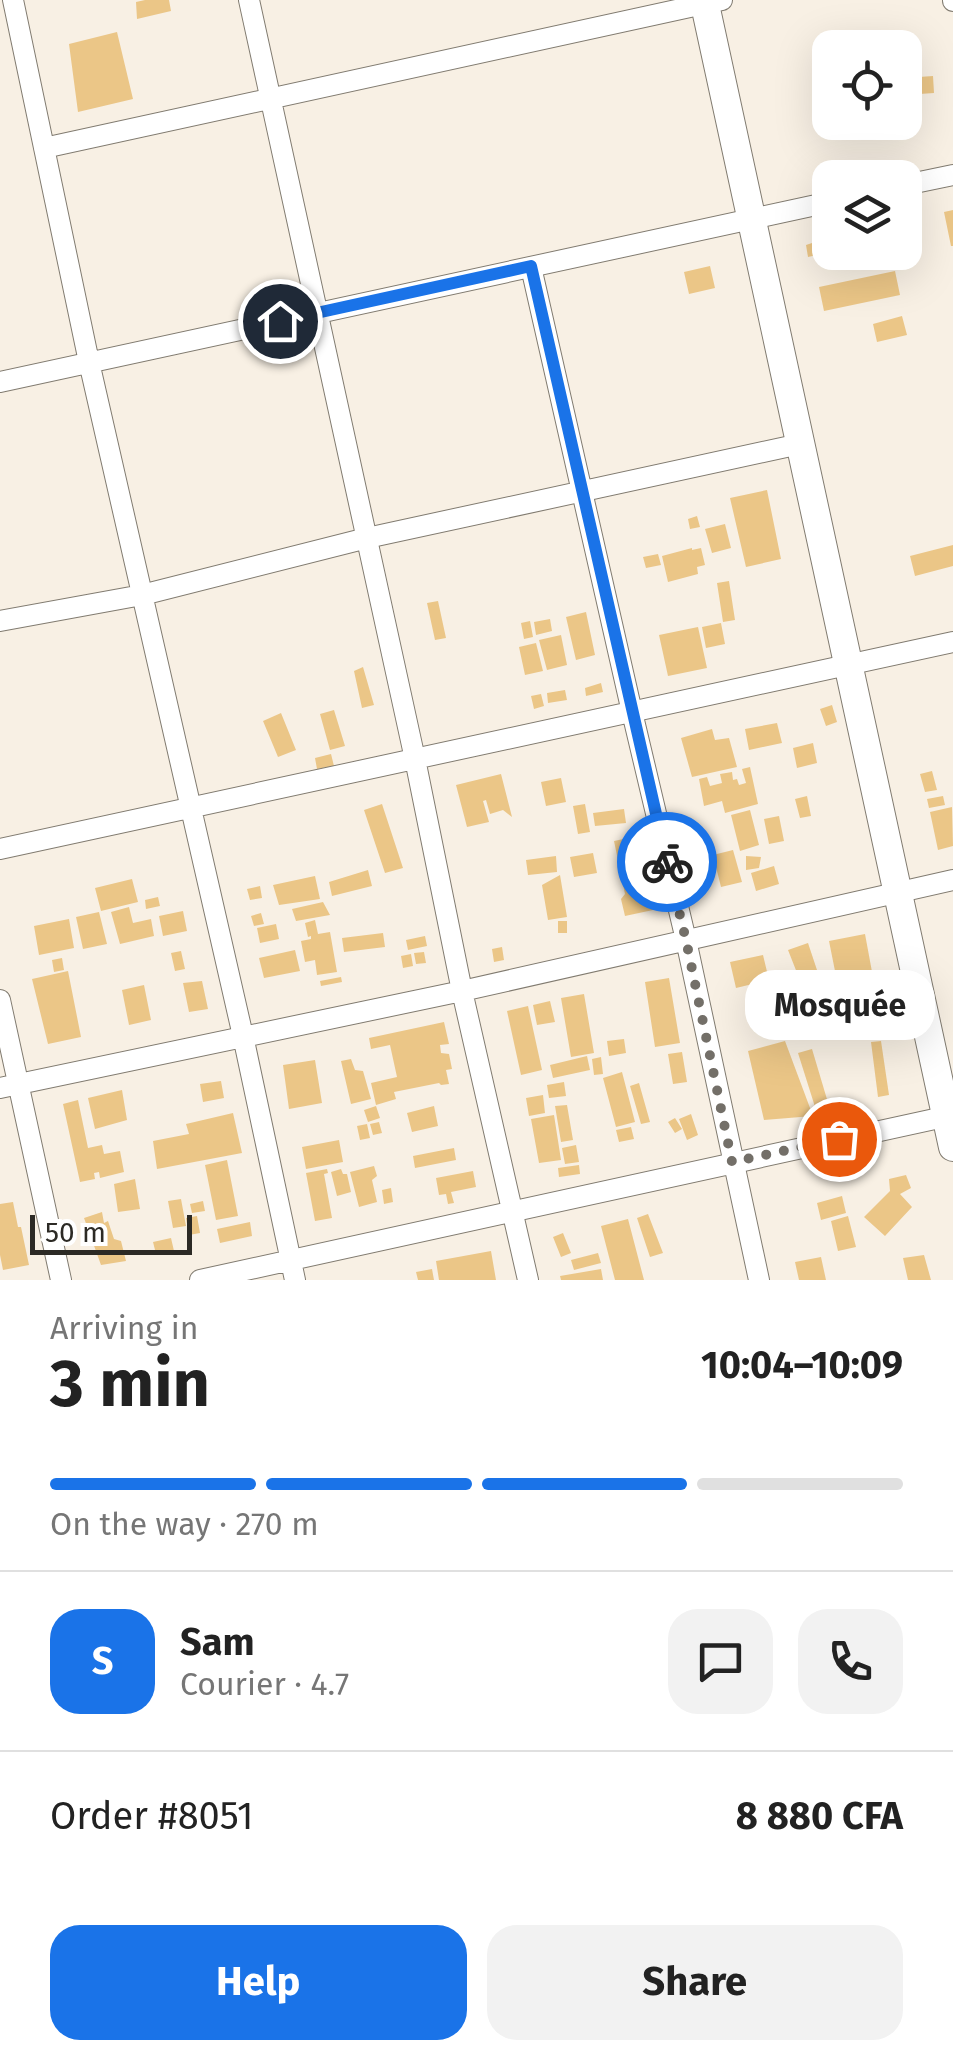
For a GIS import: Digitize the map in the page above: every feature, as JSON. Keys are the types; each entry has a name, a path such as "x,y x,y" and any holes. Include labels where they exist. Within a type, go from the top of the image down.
{"street":[{"path":"13,0 89,362 243,1036 292,1271"},
{"path":"249,0 528,1280"},
{"path":"44,148 710,1 751,219 896,892 950,1115 953,1148"},
{"path":"922,182 953,175"},
{"path":"0,382 812,206"},
{"path":"531,266 686,940 759,1280"},
{"path":"0,621 142,595 367,538 800,444"},
{"path":"0,849 953,642"},
{"path":"9,1086 462,991 953,880"},
{"path":"0,1000 9,1086 61,1280"},
{"path":"200,1280 292,1271 513,1210 950,1115"}],"building":[{"path":"169,0 171,11 137,19 136,2"},
{"path":"117,32 133,99 78,112 69,44"},
{"path":"933,76 934,93 922,94 922,77"},
{"path":"953,210 953,246 951,246 944,212"},
{"path":"812,243 812,256 808,257 806,245"},
{"path":"710,266 715,288 689,294 684,272"},
{"path":"895,271 900,295 824,311 819,287"},
{"path":"902,316 907,335 877,342 873,324"},
{"path":"767,490 781,559 746,567 730,498"},
{"path":"697,516 700,527 690,529 688,519"},
{"path":"725,524 731,548 712,553 705,529"},
{"path":"953,545 953,566 915,576 910,556"},
{"path":"701,548 705,565 697,567 698,574 668,582 662,556"},
{"path":"658,554 661,565 646,568 643,557"},
{"path":"729,581 735,620 723,622 717,583"},
{"path":"438,601 446,638 435,640 427,603"},
{"path":"586,612 595,655 576,660 566,617"},
{"path":"550,619 552,631 536,635 534,622"},
{"path":"530,621 533,637 524,639 521,623"},
{"path":"721,623 725,644 706,648 702,627"},
{"path":"698,627 707,668 668,676 659,635"},
{"path":"561,635 567,665 547,670 539,640"},
{"path":"536,643 543,671 525,675 519,647"},
{"path":"363,667 374,705 362,708 354,671"},
{"path":"601,683 603,692 586,696 585,688"},
{"path":"565,690 567,700 548,703 547,693"},
{"path":"541,694 544,706 534,709 531,696"},
{"path":"832,705 837,722 826,726 820,709"},
{"path":"334,710 345,746 330,750 320,714"},
{"path":"281,713 296,750 278,757 263,721"},
{"path":"777,723 782,743 749,750 745,729"},
{"path":"712,729 715,740 729,738 737,767 692,777 681,738"},
{"path":"813,743 817,763 797,768 793,748"},
{"path":"331,754 334,766 317,769 315,758"},
{"path":"750,767 758,804 725,813 722,801 704,806 699,779 707,777 710,786 722,783 720,774 732,772 739,785 746,783 742,769"},
{"path":"932,771 937,790 925,792 920,774"},
{"path":"501,774 512,817 503,810 490,814 486,800 483,801 489,822 467,827 456,785"},
{"path":"561,778 566,802 546,806 541,782"},
{"path":"807,796 811,816 800,818 795,799"},
{"path":"943,796 945,805 929,808 927,799"},
{"path":"382,804 403,868 385,873 364,810"},
{"path":"585,804 590,832 578,834 573,806"},
{"path":"952,807 953,846 938,850 930,812"},
{"path":"624,809 626,823 595,826 593,813"},
{"path":"750,810 759,845 740,851 731,815"},
{"path":"779,816 784,841 769,844 764,819"},
{"path":"638,836 653,910 625,916 621,899 625,894 614,841"},
{"path":"733,850 742,882 721,887 713,855"},
{"path":"593,853 597,873 574,877 570,857"},
{"path":"556,856 557,872 528,875 526,860"},
{"path":"746,856 761,857 759,868 746,870"},
{"path":"774,866 779,884 756,891 751,873"},
{"path":"368,870 372,886 332,896 329,882"},
{"path":"560,875 567,917 548,920 542,885"},
{"path":"315,876 320,899 279,905 273,885"},
{"path":"132,879 138,902 101,911 95,888"},
{"path":"260,886 262,898 250,900 247,889"},
{"path":"158,897 160,906 146,909 145,900"},
{"path":"323,902 330,915 296,921 292,909"},
{"path":"129,907 133,923 151,919 154,936 120,944 111,912"},
{"path":"183,911 187,931 163,936 159,916"},
{"path":"99,912 107,944 83,949 76,917"},
{"path":"261,913 264,924 254,926 251,916"},
{"path":"69,919 74,948 39,955 34,926"},
{"path":"315,920 318,934 330,932 337,972 317,975 315,960 305,962 301,941 311,936 308,937 305,923"},
{"path":"558,921 567,921 567,933 558,933"},
{"path":"276,924 279,939 260,943 257,928"},
{"path":"383,933 385,947 344,952 342,938"},
{"path":"865,934 875,988 840,996 829,941"},
{"path":"425,936 427,946 408,950 406,940"},
{"path":"808,943 819,976 801,983 788,950"},
{"path":"502,947 504,960 494,962 492,949"},
{"path":"295,950 300,971 264,978 259,958"},
{"path":"181,951 185,969 175,971 171,953"},
{"path":"424,952 426,963 416,964 414,953"},
{"path":"411,954 413,966 403,968 401,956"},
{"path":"763,955 769,980 736,988 730,962"},
{"path":"62,958 64,970 54,972 52,960"},
{"path":"68,971 81,1037 48,1044 32,979"},
{"path":"341,977 342,982 321,986 320,981"},
{"path":"669,978 680,1043 655,1047 645,982"},
{"path":"202,981 208,1009 189,1012 183,983"},
{"path":"144,985 151,1020 129,1025 122,990"},
{"path":"584,994 594,1053 571,1057 561,998"},
{"path":"550,1001 555,1022 537,1025 533,1005"},
{"path":"878,1001 881,1014 858,1017 856,1005"},
{"path":"528,1006 542,1070 521,1075 507,1011"},
{"path":"444,1022 449,1044 440,1045 441,1053 449,1054 449,1084 394,1092 396,1099 376,1105 371,1083 397,1077 390,1045 371,1049 369,1038"},
{"path":"624,1039 626,1053 609,1056 607,1041"},
{"path":"785,1041 813,1116 764,1120 748,1051"},
{"path":"881,1041 889,1095 878,1097 871,1042"},
{"path":"812,1049 829,1106 816,1110 798,1053"},
{"path":"682,1052 687,1082 673,1084 668,1054"},
{"path":"587,1056 590,1070 553,1078 550,1065"},
{"path":"601,1057 603,1074 594,1075 592,1059"},
{"path":"351,1059 355,1070 363,1071 371,1099 351,1104 341,1061"},
{"path":"315,1060 322,1103 289,1109 283,1065"},
{"path":"622,1072 635,1122 616,1127 603,1078"},
{"path":"221,1081 224,1098 203,1102 200,1084"},
{"path":"564,1082 566,1096 549,1098 547,1085"},
{"path":"639,1083 650,1122 641,1124 630,1086"},
{"path":"122,1090 127,1120 95,1129 88,1098"},
{"path":"543,1095 545,1113 529,1116 526,1098"},
{"path":"78,1100 88,1148 102,1145 104,1154 120,1151 124,1172 100,1178 99,1172 94,1173 95,1179 80,1182 63,1104"},
{"path":"567,1105 573,1140 561,1142 555,1106"},
{"path":"376,1106 380,1118 368,1122 364,1110"},
{"path":"434,1106 438,1126 412,1132 407,1113"},
{"path":"233,1113 242,1153 157,1169 153,1141 189,1134 186,1124"},
{"path":"691,1114 698,1135 687,1140 679,1119"},
{"path":"554,1115 561,1160 539,1163 531,1119"},
{"path":"675,1118 682,1129 675,1133 668,1122"},
{"path":"379,1122 382,1133 373,1135 370,1124"},
{"path":"367,1124 370,1138 360,1140 357,1126"},
{"path":"631,1127 634,1139 619,1142 616,1130"},
{"path":"339,1140 343,1162 306,1169 302,1147"},
{"path":"576,1145 579,1162 565,1164 562,1148"},
{"path":"454,1148 456,1160 415,1168 413,1156"},
{"path":"227,1160 238,1216 216,1220 205,1165"},
{"path":"579,1165 580,1174 559,1177 558,1168"},
{"path":"374,1166 377,1176 372,1180 377,1202 359,1207 350,1172"},
{"path":"327,1169 324,1174 332,1218 315,1221 306,1173"},
{"path":"341,1169 347,1174 351,1192 337,1196 331,1172"},
{"path":"473,1171 476,1187 451,1192 454,1203 448,1204 446,1194 439,1195 436,1178"},
{"path":"906,1175 911,1188 900,1194 912,1207 885,1236 864,1217 890,1191 889,1179"},
{"path":"135,1179 140,1209 118,1212 114,1184"},
{"path":"391,1188 393,1202 384,1204 382,1190"},
{"path":"842,1196 846,1213 821,1220 817,1203"},
{"path":"181,1199 186,1226 173,1228 168,1201"},
{"path":"203,1201 205,1211 192,1213 190,1204"},
{"path":"13,1202 29,1265 3,1270 0,1204"},
{"path":"102,1212 114,1239 121,1241 126,1261 101,1265 84,1218"},
{"path":"648,1214 663,1253 650,1257 637,1218"},
{"path":"197,1216 200,1233 189,1235 186,1218"},
{"path":"848,1216 856,1247 838,1251 831,1221"},
{"path":"628,1219 644,1280 615,1280 601,1226"},
{"path":"250,1222 252,1236 220,1243 217,1229"},
{"path":"563,1233 571,1253 561,1257 553,1237"},
{"path":"171,1238 174,1251 156,1254 153,1242"},
{"path":"491,1251 496,1280 439,1280 436,1261"},
{"path":"598,1253 601,1263 574,1270 571,1260"},
{"path":"924,1255 931,1280 908,1280 903,1258"},
{"path":"821,1257 826,1280 799,1280 795,1262"},
{"path":"432,1269 434,1280 418,1280 416,1272"},
{"path":"601,1269 603,1280 561,1280 560,1276"}],"way so far":[{"path":"667,862 732,1162 839,1139"}],"place":[{"name":"Mosquée","path":"839,1139"}],"route":[{"path":"280,321 531,266 667,862"}]}
